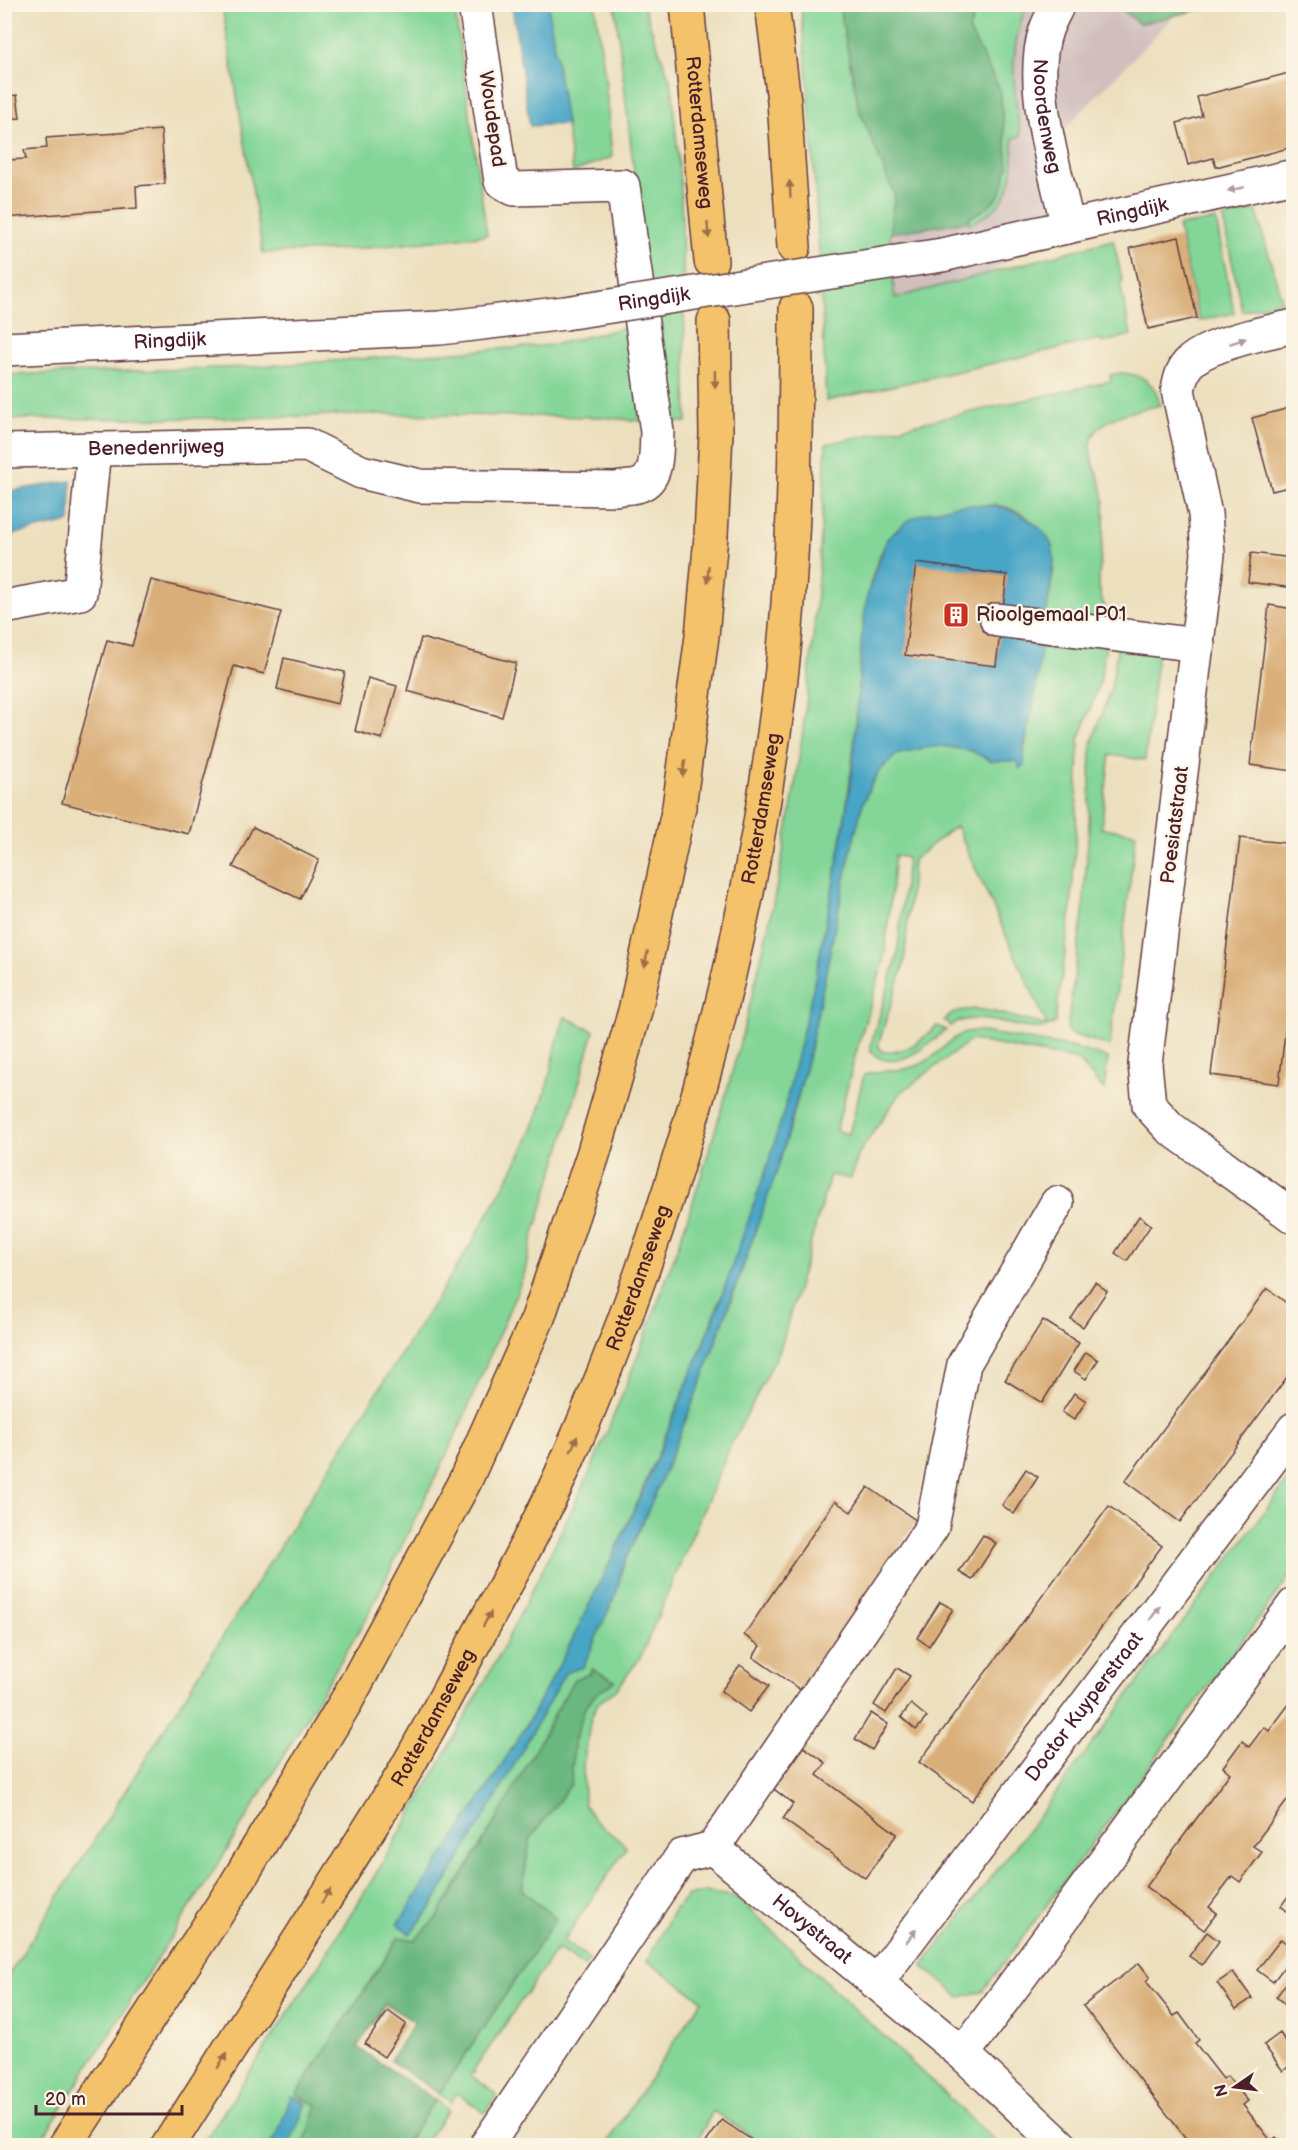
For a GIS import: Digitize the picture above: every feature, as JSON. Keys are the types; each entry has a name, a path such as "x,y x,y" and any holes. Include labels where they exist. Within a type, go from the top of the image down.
{"main road":[{"name":"Rotterdamseweg","path":"687,4 711,261"},
{"path":"772,4 784,101 794,247"},
{"name":"Rotterdamseweg","path":"168,2145 404,1773 491,1612 558,1481 628,1314 683,1148 729,980 754,855 779,694 793,533 796,308"},
{"path":"65,2145 235,1886 347,1700 465,1481 538,1318 593,1155 635,1011 679,807 702,636 711,536 716,434 714,321"}],"street":[{"name":"Woudepad","path":"307,445 361,472 420,486 616,489 641,485 649,479 654,470 657,432 623,186 514,189 501,181 475,4"},
{"name":"Noordenweg","path":"1058,4 1046,31 1040,62 1041,99 1068,228"},
{"name":"Ringdijk","path":"4,349 441,328 566,314 942,255 1293,176"},
{"name":"Poesiatstraat","path":"1293,326 1245,338 1203,353 1187,365 1181,376 1178,390 1205,514 1209,554 1145,1064 1149,1105 1170,1128 1293,1217"},
{"name":"Benedenrijweg","path":"4,451 307,445"},
{"path":"4,607 80,593 94,449"},
{"path":"997,621 1198,645"},
{"path":"486,2145 588,1998 682,1856 713,1848 932,1527 964,1364 1057,1203"},
{"name":"Doctor Kuyperstraat","path":"876,1983 1293,1429"},
{"path":"963,2054 1293,1605"},
{"name":"Hovystraat","path":"713,1848 963,2054 1061,2145"}],"shaded area":[{"path":"850,5 1185,5 1050,144 1068,227 877,334"}],"green space":[{"path":"222,5 454,5 487,235 357,249 263,253"},
{"path":"548,5 595,5 605,77 612,157 573,172"},
{"path":"615,5 643,5 672,86 681,192 687,422 670,422 644,261"},
{"path":"801,5 839,5 859,109 895,196 891,217 890,252 895,298 1113,240 1123,283 1120,284 1131,335 1102,343 1100,339 826,401 816,203"},
{"path":"839,5 978,5 969,30 1000,90 1008,167 1001,193 982,211 969,218 969,221 891,233 895,196 859,109"},
{"path":"978,5 1027,5 1017,37 1015,53 1014,86 1021,136 1013,138 1011,179 1008,190 994,209 969,224 968,218 982,211 1001,192 1008,167 1000,90 969,30"},
{"path":"1117,5 1218,5 1139,24"},
{"path":"1256,210 1282,301 1242,311 1223,218"},
{"path":"1216,220 1234,313 1199,321 1178,226"},
{"path":"632,326 640,421 600,417 373,414 240,418 5,419 4,375 250,367 552,345"},
{"path":"1120,373 1135,375 1147,381 1155,390 1160,405 1125,414 1109,421 1096,432 1092,439 1092,458 1101,485 1104,509 1099,587 1109,622 1046,615 1054,569 1052,551 1047,540 1032,521 1022,514 1000,506 988,505 908,522 889,539 878,559 865,609 850,782 819,958 791,1086 773,1149 736,1258 663,1442 569,1646 511,1750 398,1924 410,1934 429,1911 565,1673 583,1667 617,1591 622,1568 702,1380 744,1265 793,1117 809,1054 850,854 862,806 869,789 879,772 896,755 923,748 943,746 972,751 991,761 1023,760 1042,640 1106,644 1100,682 1079,740 1071,911 1055,1023 1045,1028 1034,1028 976,1019 963,1020 950,1026 944,1020 954,1013 979,1010 1047,1025 956,826 913,860 904,964 878,1045 883,1052 892,1052 918,1042 937,1026 946,1030 920,1050 900,1059 890,1061 871,1052 871,1044 897,957 907,858 895,855 884,960 857,1049 836,1131 849,1134 864,1075 919,1065 954,1039 969,1032 978,1031 1070,1047 1108,1058 1104,1090 1078,1060 971,1040 899,1094 859,1153 851,1179 830,1175 780,1350 730,1447 640,1658 616,1690 598,1703 591,1718 583,1766 584,1804 594,1820 627,1847 567,1938 562,1940 590,1959 584,1967 557,1948 555,1950 557,1953 554,1953 474,2070 475,2073 471,2073 470,2075 497,2094 485,2113 457,2093 451,2102 439,2094 556,1919 522,1890 530,1839 571,1784 574,1742 585,1707 597,1693 615,1681 592,1669 438,1916 415,1940 399,1937 296,2095 317,2105 302,2145 288,2145 296,2129 292,2096 278,2132 270,2145 202,2146 364,1894 514,1627 593,1465 656,1308 710,1149 733,1068 773,904 797,774 809,680 821,539 826,444 1111,381 1110,375"},
{"path":"1118,645 1158,650 1145,760 1110,755 1101,828 1136,833 1110,1046 1071,1034 1067,1030 1083,913 1089,826 1091,745 1111,688"},
{"path":"565,1017 594,1031 532,1240 524,1275 457,1433 366,1619 225,1853 38,2145 5,2145 5,1981 471,1244 530,1135 550,1076 558,1037"},
{"path":"1293,1473 1293,1572 983,1991 960,1997 922,1966 1033,1824"},
{"path":"593,1669 615,1681 597,1693 585,1707 574,1742 571,1784 530,1839 522,1890 556,1919 439,2094 390,2060 415,2022 385,2004 357,2047 435,2100 404,2145 302,2145 317,2105 296,2095 399,1937 415,1940 438,1916 498,1817 574,1679 590,1674"},
{"path":"706,1892 736,1897 999,2145 765,2145 713,2111 695,2145 606,2145 702,2000 647,1961 674,1910 688,1896"},
{"path":"435,2100 448,2111 423,2145 404,2146"}],"water":[{"path":"512,5 548,5 566,124 530,126"},
{"path":"71,481 70,522 5,536 5,492"},
{"path":"957,505 999,507 1016,513 1036,525 1051,545 1054,561 1033,706 1024,747 1024,767 1019,768 1018,761 991,761 972,751 943,746 923,748 896,755 878,772 869,789 862,806 850,854 809,1054 779,1165 702,1380 622,1568 617,1591 583,1667 565,1673 429,1911 410,1934 398,1924 526,1726 563,1658 649,1477 714,1318 768,1164 784,1110 815,980 843,832 853,765 862,633 868,591 887,539 906,522 919,515","holes":["916,564 1007,575 996,666 905,655"]},
{"path":"291,2096 306,2103 296,2129 288,2145 270,2145 278,2132"}],"building":[{"path":"8,71 9,96 17,95 20,118 4,119 4,72"},
{"path":"1293,72 1293,147 1216,167 1213,158 1188,165 1177,123 1202,116 1197,97"},
{"path":"161,130 165,184 136,186 137,208 4,218 4,151 7,151 8,160 26,159 24,150 47,148 46,138"},
{"path":"1179,237 1197,318 1148,329 1130,248"},
{"path":"1293,407 1293,486 1272,491 1252,418"},
{"path":"1251,553 1293,558 1293,588 1248,582"},
{"name":"Rioolgemaal P01","path":"916,563 1007,575 996,666 905,655"},
{"path":"151,580 281,612 264,674 234,666 189,834 62,803 107,640 132,646"},
{"path":"1269,605 1293,609 1293,771 1250,765"},
{"path":"421,638 516,663 502,717 407,691"},
{"path":"284,658 345,672 338,704 277,689"},
{"path":"368,678 397,686 382,739 355,731"},
{"path":"253,827 319,860 300,899 233,867"},
{"path":"1240,838 1293,844 1293,965 1279,1084 1211,1075"},
{"path":"1139,1216 1151,1225 1127,1261 1115,1253"},
{"path":"1095,1282 1107,1291 1083,1327 1071,1319"},
{"path":"1267,1288 1293,1308 1293,1369 1180,1522 1125,1481"},
{"path":"1043,1320 1079,1343 1042,1403 1005,1380"},
{"path":"1086,1352 1098,1360 1086,1379 1074,1371"},
{"path":"1074,1393 1086,1401 1074,1420 1062,1412"},
{"path":"1026,1469 1038,1477 1014,1514 1002,1505"},
{"path":"868,1487 917,1521 802,1691 753,1657 760,1646 744,1635 835,1501 851,1512"},
{"path":"1109,1506 1162,1546 972,1801 919,1762"},
{"path":"983,1535 996,1543 972,1580 959,1572"},
{"path":"940,1602 953,1609 929,1646 917,1638"},
{"path":"740,1665 769,1686 749,1712 721,1691"},
{"path":"897,1668 910,1676 886,1713 874,1705"},
{"path":"1293,1699 1293,1793 1253,1846 1262,1852 1240,1882 1232,1876 1209,1907 1217,1913 1204,1930 1146,1887 1230,1773 1223,1767 1242,1741 1249,1747 1264,1727 1269,1731"},
{"path":"911,1704 927,1717 916,1730 901,1717"},
{"path":"871,1713 888,1724 872,1750 855,1739"},
{"path":"804,1747 826,1763 817,1775 897,1834 865,1878 783,1819 793,1804 774,1789"},
{"path":"1293,1889 1293,1916 1281,1906"},
{"path":"1207,1932 1219,1941 1202,1965 1189,1956"},
{"path":"1281,1939 1293,1949 1293,1955 1273,1982 1257,1970"},
{"path":"1139,1963 1150,1977 1146,1981 1174,2016 1179,2013 1199,2040 1195,2043 1223,2079 1227,2076 1248,2101 1243,2105 1271,2141 1276,2137 1283,2145 1191,2145 1083,2006"},
{"path":"1233,1972 1252,1998 1236,2009 1217,1983"},
{"path":"1293,1974 1293,2008 1292,2010 1276,1997"},
{"path":"388,2011 406,2024 384,2057 365,2044"},
{"path":"1280,2033 1293,2052 1293,2063 1283,2071 1264,2045"},
{"path":"722,2120 759,2145 704,2145"}],"place":[{"name":"Rioolgemaal P01","path":"956,615"}]}
